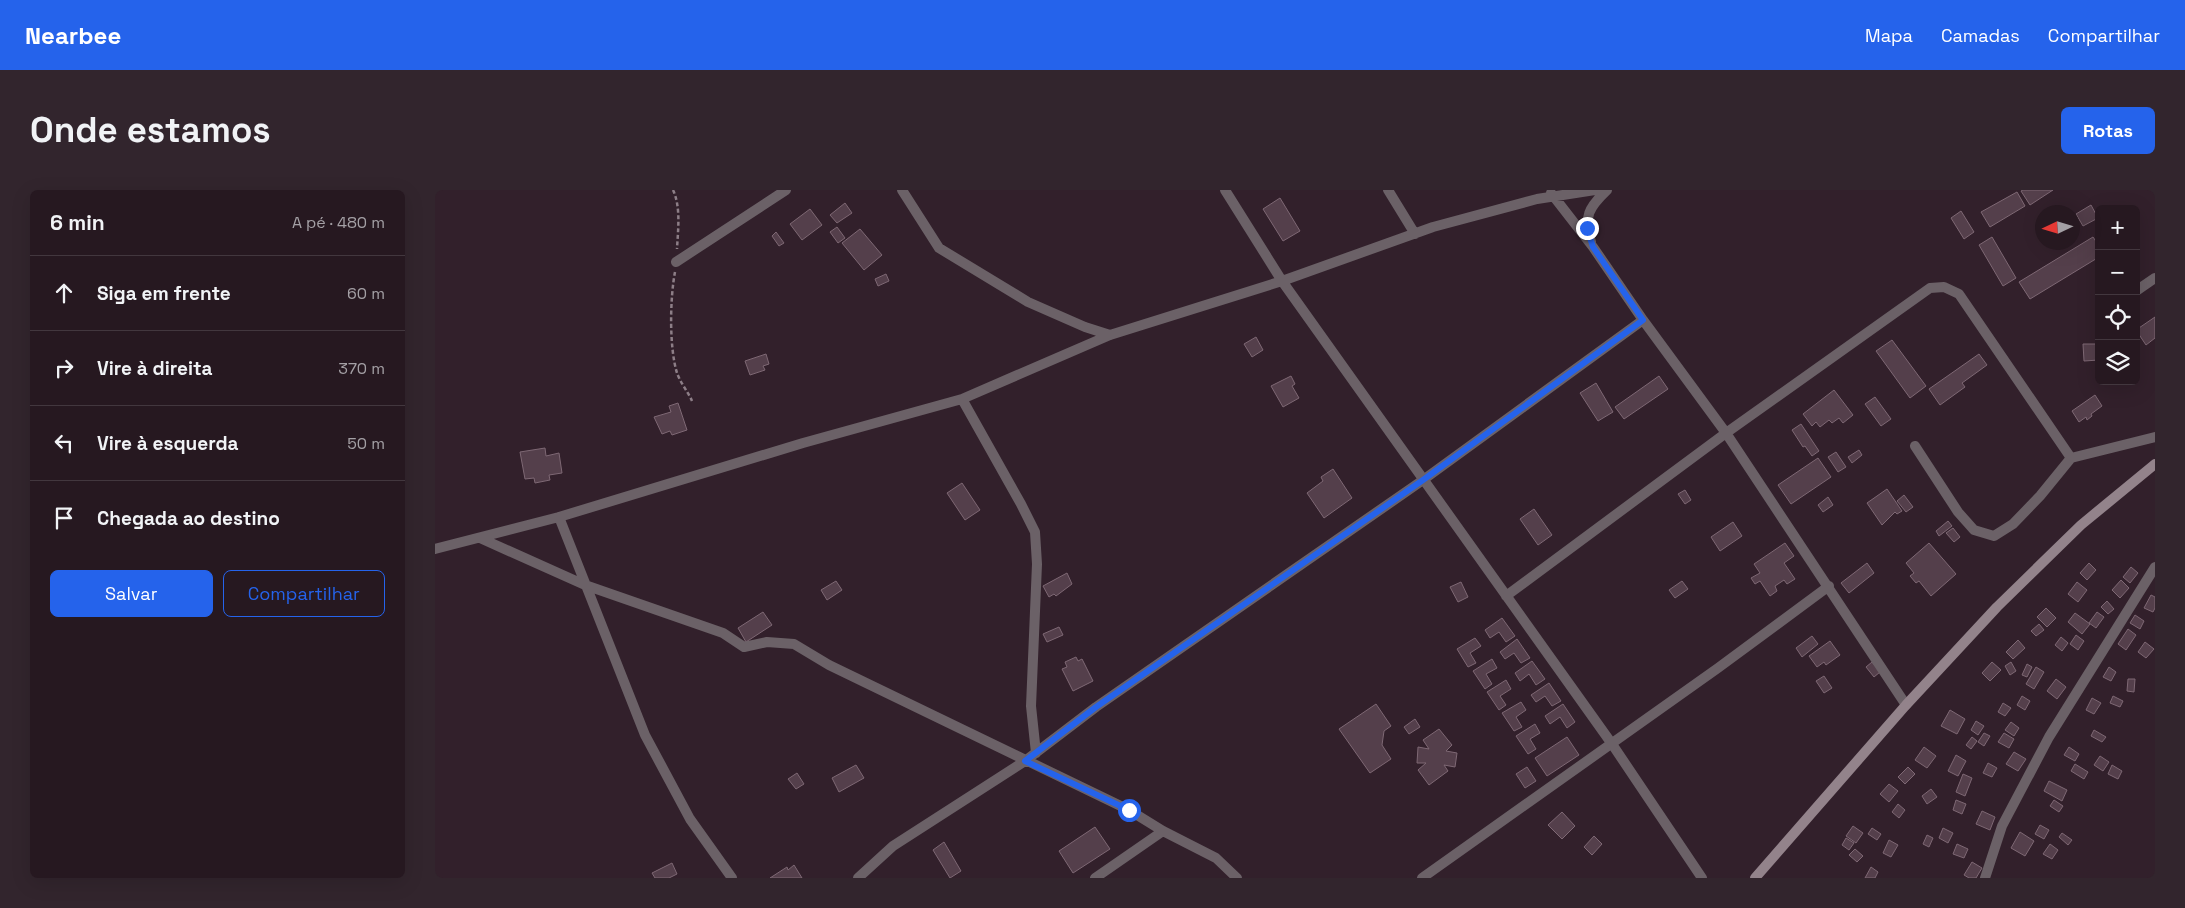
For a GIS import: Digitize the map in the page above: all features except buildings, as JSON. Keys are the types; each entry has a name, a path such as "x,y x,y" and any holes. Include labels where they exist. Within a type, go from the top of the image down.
{"main road":[{"path":"1755,878 1906,705 1997,607 2081,525 2155,464"}],"street":[{"path":"676,262 786,190"},
{"path":"902,190 939,248 1028,302 1085,327 1110,335"},
{"path":"1225,190 1283,281 1612,744 1702,878"},
{"path":"1388,190 1415,234"},
{"path":"435,549 559,517 803,443 962,399 1110,335 1283,281 1443,224 1551,193 1595,190"},
{"path":"1593,247 1587,228 1588,212 1607,190"},
{"path":"1551,193 1593,247 1643,320 1726,434 1829,586 1906,705"},
{"path":"2140,288 2155,278"},
{"path":"1506,596 1726,434 1930,288 1944,287 1959,294 2071,458"},
{"path":"858,878 893,846 1025,761 1096,707 1423,480 1643,320"},
{"path":"962,399 1035,532 1037,564 1031,706 1036,753"},
{"path":"1915,446 1958,512 1974,530 1994,536 2013,524 2040,496 2071,458 2155,437"},
{"path":"559,517 645,735 690,819 732,878"},
{"path":"479,538 585,585 723,633 744,647 767,642 794,644 829,665 1129,810 1163,831 1216,858 1237,878"},
{"path":"1985,878 2002,826 2049,737 2155,567"},
{"path":"1423,878 1612,744 1829,586"},
{"path":"1095,878 1163,831"}],"path":[{"path":"673,190 677,198 678,225 671,305 674,353 678,374 692,401"}],"route":[{"path":"1129,810 1025,761 1096,707 1423,480 1643,320 1593,247 1587,228"}]}
